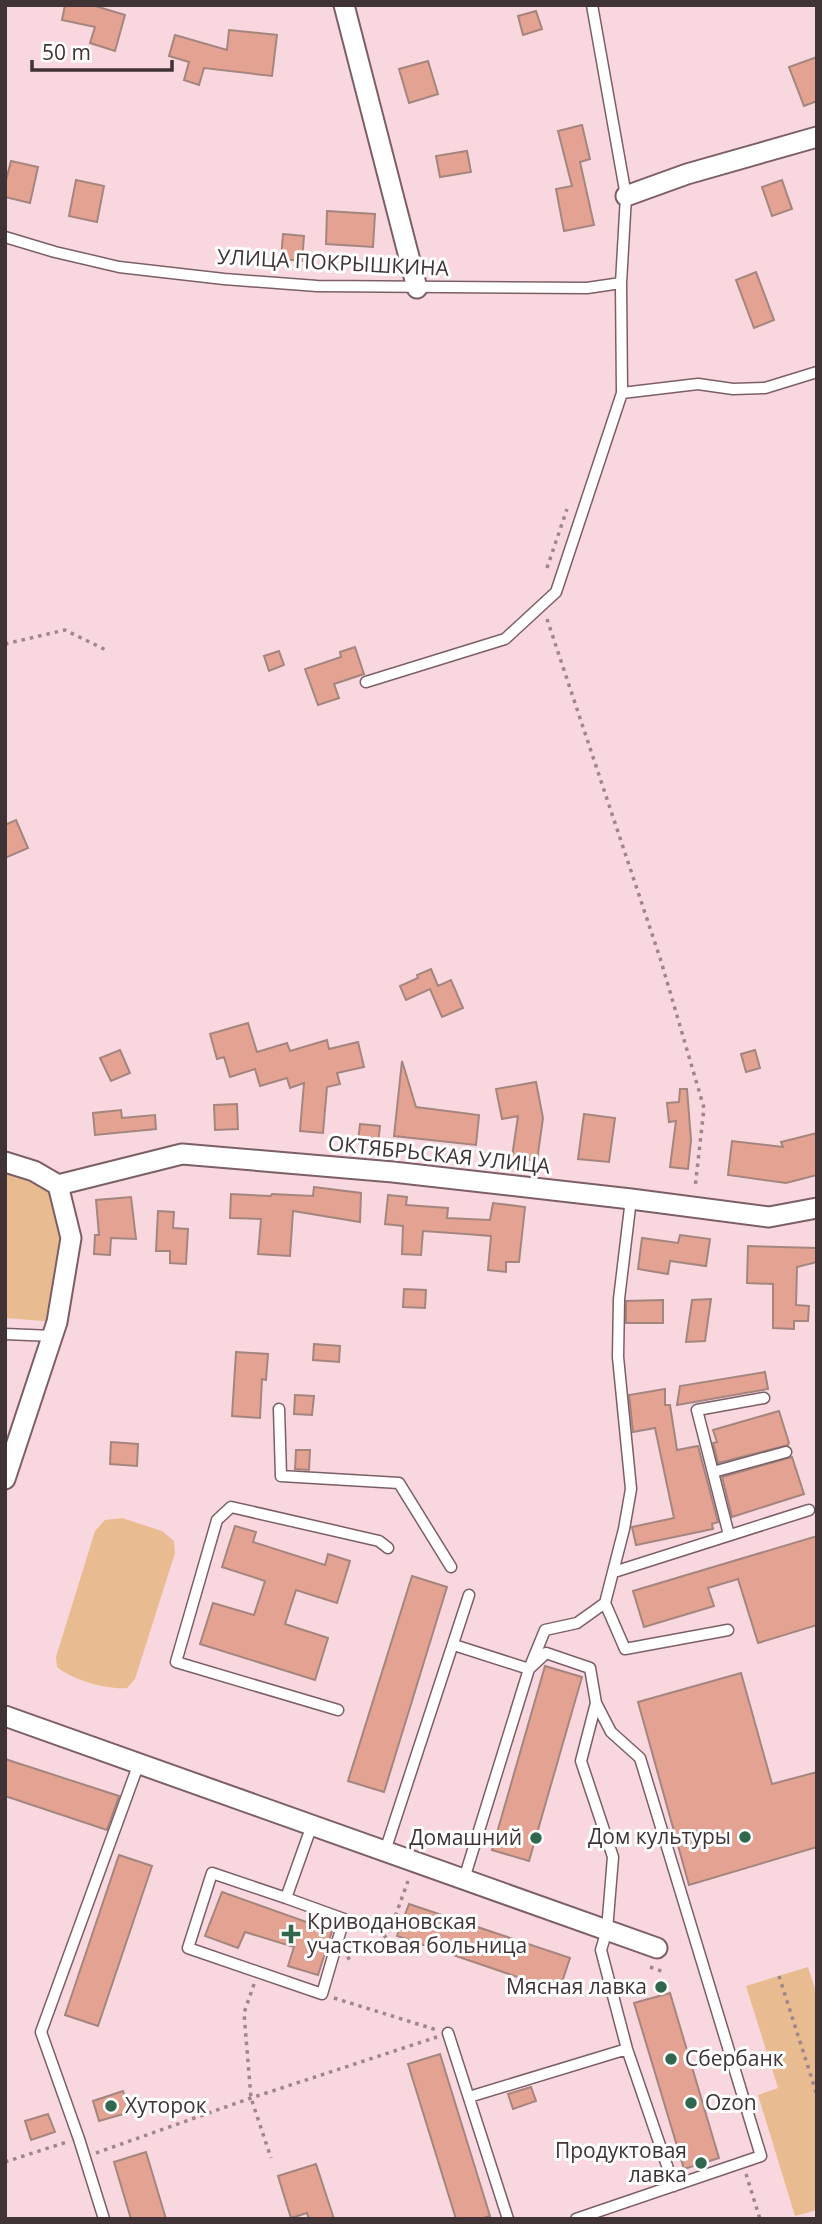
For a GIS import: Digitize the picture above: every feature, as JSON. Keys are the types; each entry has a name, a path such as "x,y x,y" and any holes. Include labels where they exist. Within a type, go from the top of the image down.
{"street":[{"path":"344,5 417,288"},
{"path":"626,196 687,174 817,137"},
{"name":"ОКТЯБРЬСКАЯ УЛИЦА","path":"58,1185 182,1153 393,1172 769,1217 817,1208"},
{"path":"5,1162 34,1171 58,1185 71,1238 57,1322 5,1479"},
{"path":"5,1716 657,1948"}],"lane":[{"path":"366,682 505,639 556,592 622,393 621,283 626,196 592,5"},
{"name":"УЛИЦА ПОКРЫШКИНА","path":"5,237 119,267 317,286 587,289 621,283"},
{"path":"622,393 698,384 733,389 765,388 817,372"},
{"path":"464,1879 528,1669 545,1630 577,1623 605,1603 614,1572 631,1489 618,1357 619,1299 631,1199"},
{"path":"5,1334 53,1336"},
{"path":"729,1535 697,1410 764,1398"},
{"path":"279,1409 281,1476 400,1483 451,1567"},
{"path":"713,1472 786,1452"},
{"path":"338,1710 176,1662 217,1520 231,1507 379,1541 388,1548"},
{"path":"614,1572 809,1510"},
{"path":"385,1851 469,1595"},
{"path":"605,1603 625,1649 728,1630"},
{"path":"454,1645 528,1669"},
{"path":"528,1669 546,1653 590,1668 596,1703 611,1732 640,1758 761,2156 576,2219"},
{"path":"596,1703 581,1761 613,1857 607,1930 601,1950 627,2049 674,2186"},
{"path":"104,2219 41,2032 139,1763"},
{"path":"286,1898 312,1825"},
{"path":"212,1872 344,1919 330,1969 322,1994 188,1948 212,1872"},
{"path":"449,2033 508,2219"},
{"path":"469,2096 627,2049"}],"path":[{"path":"547,572 570,499"},
{"path":"544,605 661,961 704,1108 692,1207"},
{"path":"5,643 65,630 108,651"},
{"path":"330,1969 389,1934 408,1881"},
{"path":"258,1972 244,2013 251,2098 271,2158"},
{"path":"779,1976 817,2095"},
{"path":"322,1994 449,2033"},
{"path":"85,2157 251,2098 449,2033"},
{"path":"5,2162 79,2139"},
{"path":"742,2162 760,2219"}],"shaded area":[{"path":"5,1162 58,1185 71,1238 57,1322 5,1318"},
{"path":"122,1518 162,1531 174,1541 175,1553 135,1679 127,1688 90,1683 72,1676 57,1667 56,1657 95,1531 105,1520"},
{"path":"808,1967 817,1995 817,2210 795,2216 758,2095 778,2088 746,1986"}],"building":[{"path":"65,5 92,5 125,15 115,51 90,43 95,27 62,20"},
{"path":"536,11 542,29 523,35 518,16"},
{"path":"229,30 277,35 272,76 204,68 199,85 184,80 189,62 169,56 175,35 227,50"},
{"path":"817,57 817,101 804,106 789,67"},
{"path":"428,61 438,94 409,103 399,69"},
{"path":"582,125 590,159 580,162 594,225 564,231 556,189 572,186 558,131"},
{"path":"467,151 471,172 440,177 436,156"},
{"path":"11,161 38,167 30,203 5,197 5,184"},
{"path":"76,180 104,186 97,222 69,216"},
{"path":"782,180 792,209 772,216 762,187"},
{"path":"327,211 375,214 373,247 326,244"},
{"path":"283,234 304,236 302,261 281,259"},
{"path":"756,272 774,320 754,328 736,280"},
{"path":"355,647 364,674 334,684 339,698 318,705 305,669 341,657 340,652"},
{"path":"279,651 284,665 269,671 264,656"},
{"path":"16,820 28,848 5,858 5,825"},
{"path":"431,969 438,986 451,980 463,1008 442,1017 430,989 406,1000 400,986"},
{"path":"248,1023 257,1052 287,1043 290,1051 327,1040 329,1049 358,1042 364,1067 337,1073 340,1084 327,1087 323,1133 300,1131 304,1083 290,1088 287,1078 260,1086 255,1069 230,1077 224,1057 217,1059 210,1034"},
{"path":"120,1050 130,1073 111,1081 100,1058"},
{"path":"755,1050 760,1068 746,1072 741,1054"},
{"path":"402,1061 416,1107 479,1115 476,1145 394,1136"},
{"path":"536,1082 543,1118 537,1161 512,1157 518,1116 502,1119 496,1089"},
{"path":"680,1089 687,1089 691,1140 688,1169 670,1167 676,1121 669,1122 667,1103 679,1102"},
{"path":"237,1104 238,1129 215,1130 214,1105"},
{"path":"121,1110 122,1118 155,1115 156,1129 95,1135 93,1113"},
{"path":"584,1114 615,1118 609,1162 578,1159"},
{"path":"360,1124 380,1126 378,1144 358,1142"},
{"path":"817,1133 817,1175 786,1183 728,1175 732,1141 783,1147 781,1142"},
{"path":"314,1187 361,1193 360,1222 293,1211 290,1256 258,1254 261,1219 230,1218 231,1194 313,1196"},
{"path":"388,1195 407,1197 406,1205 448,1208 447,1218 490,1220 493,1203 525,1207 519,1262 506,1262 506,1272 488,1270 491,1236 423,1231 421,1255 402,1254 403,1226 385,1224"},
{"path":"131,1197 136,1239 111,1238 110,1255 94,1254 95,1235 99,1235 96,1200"},
{"path":"158,1211 174,1212 173,1228 188,1229 186,1264 170,1263 170,1251 156,1251"},
{"path":"680,1235 710,1239 706,1266 670,1261 668,1274 638,1269 642,1238 678,1243"},
{"path":"748,1246 817,1248 817,1262 797,1267 796,1305 809,1306 808,1321 794,1321 794,1329 773,1328 773,1284 747,1283"},
{"path":"404,1289 426,1290 425,1308 403,1307"},
{"path":"711,1299 705,1341 686,1342 692,1300"},
{"path":"663,1300 663,1323 626,1323 626,1301"},
{"path":"314,1344 340,1346 339,1362 313,1360"},
{"path":"236,1352 268,1354 266,1380 262,1379 260,1418 232,1416"},
{"path":"765,1372 768,1389 677,1405 680,1386"},
{"path":"665,1389 665,1405 670,1405 677,1450 698,1446 718,1522 712,1524 713,1529 636,1545 632,1527 674,1518 655,1428 633,1432 629,1395"},
{"path":"295,1395 314,1396 312,1415 294,1414"},
{"path":"779,1411 788,1445 718,1463 713,1443 717,1442 713,1430"},
{"path":"111,1442 138,1444 137,1466 110,1464"},
{"path":"296,1450 310,1450 309,1470 295,1469"},
{"path":"792,1457 804,1494 732,1517 722,1477"},
{"path":"235,1526 256,1532 253,1542 325,1565 328,1554 350,1561 337,1603 296,1590 285,1624 328,1638 315,1680 200,1644 213,1603 254,1615 265,1581 222,1567"},
{"path":"817,1536 817,1625 758,1643 738,1579 708,1588 714,1606 644,1627 633,1591"},
{"path":"412,1576 447,1587 384,1792 348,1781"},
{"path":"545,1666 582,1677 529,1861 492,1850"},
{"path":"741,1673 772,1784 817,1772 817,1847 689,1885 638,1702"},
{"path":"5,1759 119,1796 107,1830 5,1796"},
{"path":"119,1855 152,1866 98,2026 65,2015"},
{"name":"Криводановская участковая больница","path":"222,1892 332,1931 318,1975 288,1966 294,1947 245,1932 238,1948 205,1936"},
{"path":"409,1904 570,1958 559,1991 397,1936"},
{"path":"670,1993 719,2158 684,2169 634,2003"},
{"path":"440,2054 490,2216 480,2219 456,2219 408,2064"},
{"path":"531,2087 536,2101 513,2109 508,2094"},
{"name":"Хуторок","path":"123,2091 130,2112 99,2121 93,2101"},
{"path":"48,2114 55,2132 31,2140 25,2121"},
{"path":"146,2152 166,2219 131,2219 114,2162"},
{"path":"316,2164 334,2219 309,2219 307,2213 291,2218 278,2176"}],"place":[{"name":"Дом культуры","path":"745,1837"},
{"name":"Домашний","path":"536,1838"},
{"name":"Криводановская участковая больница","path":"291,1934"},
{"name":"Мясная лавка","path":"661,1987"},
{"name":"Сбербанк","path":"671,2059"},
{"name":"Ozon","path":"691,2103"},
{"name":"Хуторок","path":"111,2106"},
{"name":"Продуктовая лавка","path":"701,2163"}]}
